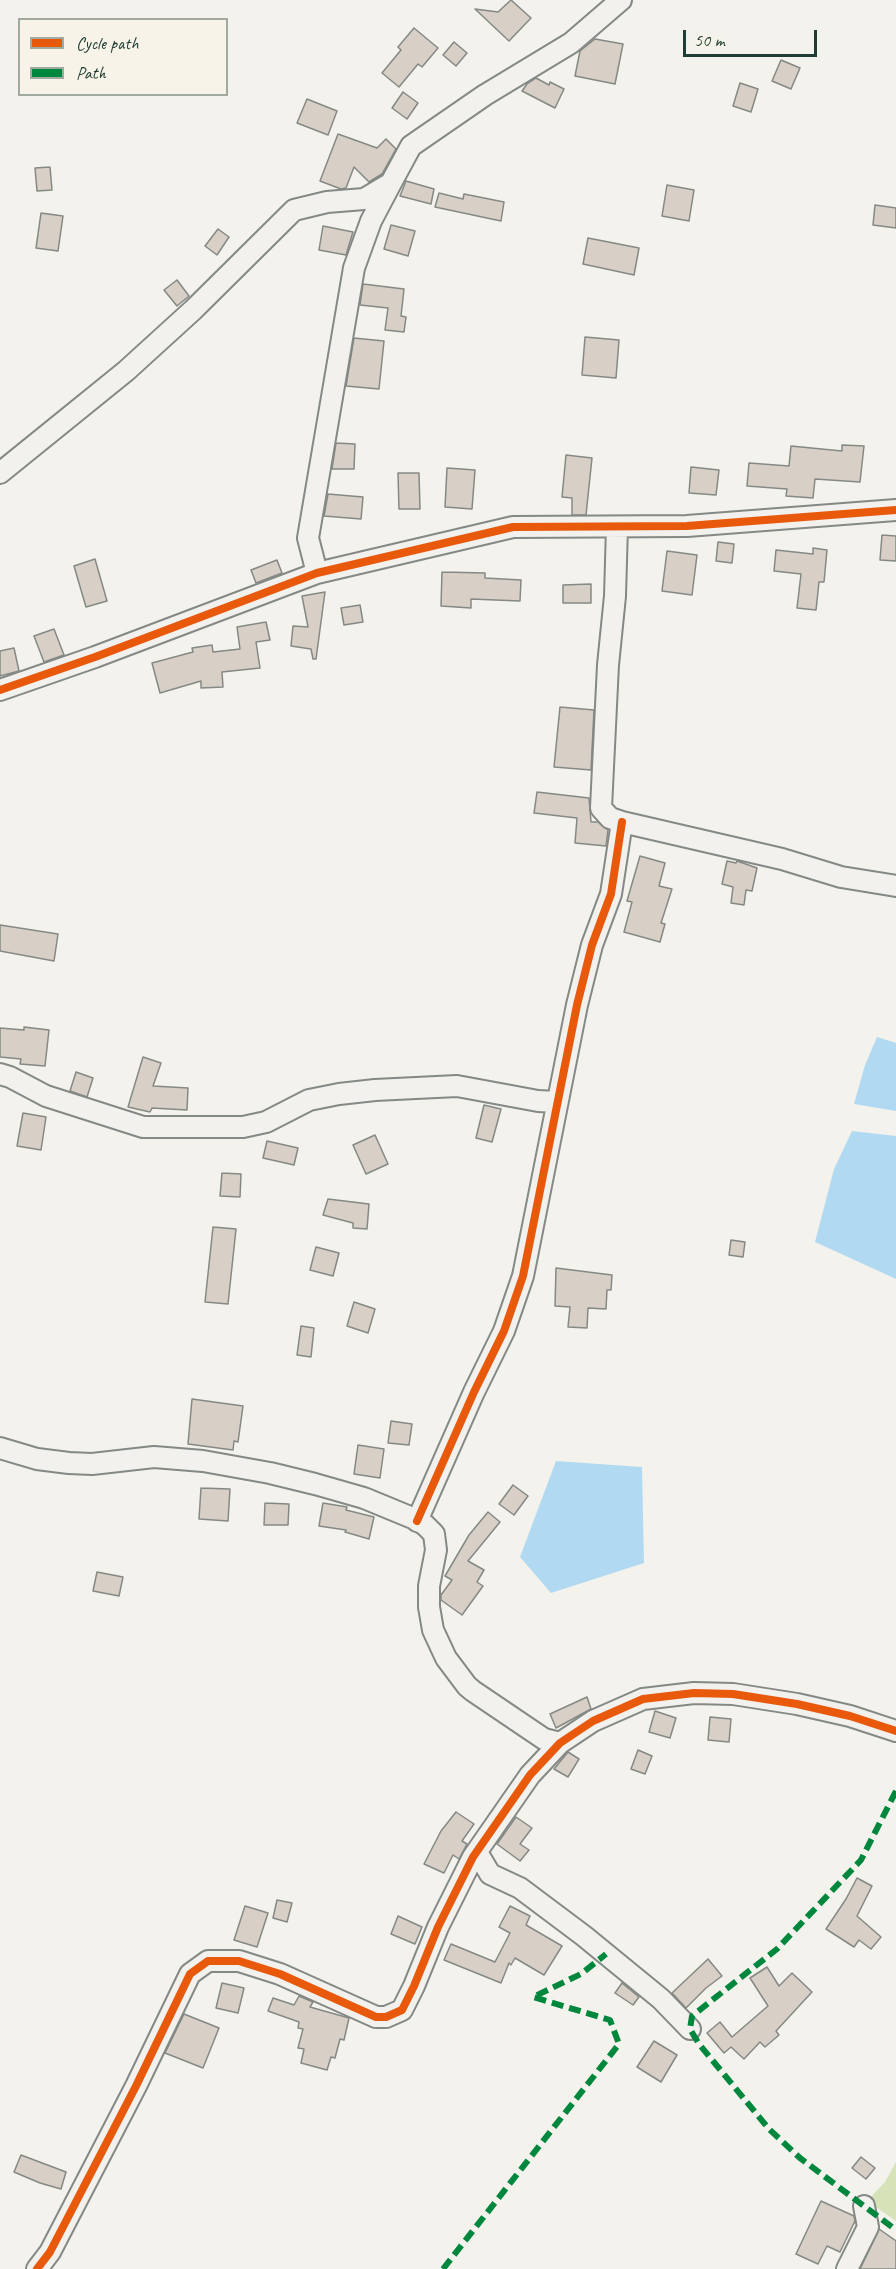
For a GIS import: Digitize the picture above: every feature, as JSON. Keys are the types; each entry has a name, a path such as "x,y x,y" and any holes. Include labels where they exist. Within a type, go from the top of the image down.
{"street":[{"path":"317,573 308,538 354,268 371,221 391,183 411,146 485,95 571,43 621,0"},
{"path":"0,473 126,371 193,310 294,210 327,202 364,199 391,183"},
{"path":"0,690 95,657 317,573 513,527 687,526 896,510"},
{"path":"617,527 615,596 608,665 601,808 610,818 622,822 782,859 841,877 896,886"},
{"path":"417,1521 504,1330 523,1276 577,1005 590,955 611,894 622,822"},
{"path":"0,1074 46,1096 142,1127 243,1127 266,1122 309,1100 375,1090 457,1086 538,1101 557,1102"},
{"path":"0,1449 37,1459 69,1463 92,1464 154,1456 203,1461 270,1473 364,1498 425,1525 434,1534 436,1550 429,1586 429,1607 434,1630 446,1658 473,1691 544,1738 560,1743"},
{"path":"37,2269 50,2252 136,2086 190,1974 208,1961 239,1961 280,1974 376,2017 386,2017 402,2010 438,1928 477,1852 530,1775 560,1743 594,1721 643,1699 694,1693 733,1694 797,1704 850,1716 896,1731"},
{"path":"477,1852 490,1874 520,1888 584,1936 661,1999 690,2029"},
{"path":"847,2269 868,2227 864,2206"}],"green space":[{"path":"896,2162 896,2221 867,2201 885,2182"}],"water":[{"path":"877,1037 896,1043 896,1111 854,1104 865,1065"},
{"path":"852,1131 896,1136 896,1279 815,1242 834,1169"},
{"path":"556,1461 642,1467 644,1563 551,1593 520,1557"}],"building":[{"path":"511,0 531,18 509,41 475,9 498,12"},
{"path":"414,28 438,48 422,67 418,64 399,87 382,73 401,50 398,47"},
{"path":"595,39 623,44 615,84 575,76 580,51"},
{"path":"454,42 467,53 456,66 443,55"},
{"path":"781,60 800,68 791,89 772,81"},
{"path":"536,78 564,89 555,108 522,91"},
{"path":"740,83 758,89 751,112 733,106"},
{"path":"403,92 418,103 407,119 392,108"},
{"path":"307,99 337,111 328,135 297,123"},
{"path":"338,134 377,148 386,139 396,149 382,174 369,182 354,167 346,188 341,189 320,181"},
{"path":"50,167 52,190 37,191 35,168"},
{"path":"406,181 434,189 431,204 400,196"},
{"path":"667,185 694,190 689,221 662,216"},
{"path":"439,193 463,199 464,194 504,202 501,221 435,207"},
{"path":"875,205 896,208 896,228 873,225"},
{"path":"41,213 63,216 58,251 36,248"},
{"path":"391,225 415,231 408,256 384,249"},
{"path":"323,226 353,232 346,255 319,250"},
{"path":"218,229 229,237 217,255 205,246"},
{"path":"588,238 639,248 634,275 583,264"},
{"path":"177,280 189,296 177,306 164,290"},
{"path":"363,284 404,289 401,316 406,317 404,332 385,330 388,308 360,305"},
{"path":"585,337 619,340 616,378 582,375"},
{"path":"354,338 384,341 379,389 346,386"},
{"path":"336,443 355,444 354,469 332,469"},
{"path":"842,445 864,446 860,482 815,479 813,498 786,496 787,489 747,486 749,463 789,466 791,446 842,451"},
{"path":"566,455 592,458 586,515 572,515 572,498 562,497"},
{"path":"691,467 719,470 716,495 689,493"},
{"path":"447,468 475,470 472,509 445,507"},
{"path":"398,473 419,473 420,509 399,509"},
{"path":"328,494 363,497 361,519 324,516"},
{"path":"882,535 896,536 896,561 880,560"},
{"path":"718,542 734,544 732,563 716,561"},
{"path":"813,548 827,550 824,582 819,582 816,610 797,608 801,574 774,571 776,550 813,554"},
{"path":"667,551 697,555 692,595 662,591"},
{"path":"95,559 107,601 86,607 74,566"},
{"path":"277,560 282,573 256,583 251,570"},
{"path":"442,572 485,573 485,578 521,580 520,601 471,599 471,608 441,606"},
{"path":"591,584 591,603 563,603 563,585"},
{"path":"325,592 316,659 313,659 311,649 291,646 293,626 308,627 302,596"},
{"path":"360,605 363,622 344,625 341,608"},
{"path":"266,622 270,640 256,642 260,668 222,672 223,687 201,688 201,681 160,693 152,663 193,652 192,648 212,645 213,652 240,649 237,627"},
{"path":"54,629 64,655 44,662 34,636"},
{"path":"14,648 19,671 0,676 0,651"},
{"path":"560,707 594,710 591,770 554,767"},
{"path":"537,792 589,798 591,822 598,822 608,830 606,846 575,843 577,818 534,813"},
{"path":"640,856 665,863 659,886 672,889 661,923 665,924 660,942 624,932 632,902 627,901"},
{"path":"727,861 736,863 737,861 757,868 752,891 746,890 744,905 731,903 733,887 722,884"},
{"path":"0,925 58,934 54,961 0,951"},
{"path":"24,1027 49,1030 45,1066 20,1064 21,1059 0,1057 0,1028 24,1030"},
{"path":"143,1057 161,1063 153,1086 188,1088 187,1110 152,1108 150,1112 128,1107"},
{"path":"76,1072 93,1078 87,1097 70,1091"},
{"path":"484,1105 501,1109 492,1142 476,1138"},
{"path":"23,1113 46,1117 41,1150 17,1146"},
{"path":"375,1135 388,1164 366,1174 353,1145"},
{"path":"267,1141 298,1148 294,1165 263,1158"},
{"path":"222,1173 241,1174 240,1197 220,1196"},
{"path":"328,1199 369,1204 367,1229 353,1228 353,1223 323,1215"},
{"path":"213,1227 236,1229 228,1304 205,1302"},
{"path":"731,1240 745,1242 743,1257 729,1255"},
{"path":"316,1247 339,1253 333,1276 310,1270"},
{"path":"556,1268 612,1275 611,1290 607,1290 606,1309 588,1308 587,1328 568,1327 570,1307 555,1306"},
{"path":"354,1302 375,1309 368,1333 347,1326"},
{"path":"301,1326 314,1328 311,1357 297,1355"},
{"path":"192,1399 243,1406 238,1442 234,1441 233,1450 188,1444"},
{"path":"391,1421 412,1424 409,1445 388,1443"},
{"path":"358,1445 384,1449 380,1478 354,1474"},
{"path":"513,1485 528,1496 514,1515 499,1504"},
{"path":"201,1488 230,1489 228,1521 199,1519"},
{"path":"265,1503 289,1504 288,1525 264,1525"},
{"path":"323,1503 347,1507 346,1510 374,1517 369,1539 345,1532 346,1530 319,1526"},
{"path":"488,1512 500,1522 468,1561 484,1570 477,1582 483,1586 462,1615 441,1600 441,1595 452,1580 445,1576 469,1535"},
{"path":"97,1572 123,1577 119,1596 93,1591"},
{"path":"587,1697 591,1709 556,1728 550,1714"},
{"path":"655,1711 676,1718 670,1738 649,1732"},
{"path":"710,1717 731,1719 729,1742 708,1740"},
{"path":"638,1750 652,1756 645,1774 631,1769"},
{"path":"568,1752 579,1759 568,1777 554,1769"},
{"path":"456,1812 474,1824 462,1841 467,1844 459,1859 453,1855 444,1873 424,1864 441,1831"},
{"path":"516,1817 532,1828 520,1844 529,1850 520,1861 497,1844"},
{"path":"857,1878 872,1886 857,1916 881,1937 871,1949 859,1940 854,1947 826,1929"},
{"path":"277,1900 292,1903 287,1922 273,1918"},
{"path":"245,1906 268,1913 257,1947 234,1940"},
{"path":"510,1906 530,1916 526,1925 562,1946 544,1975 515,1958 511,1965 509,1963 501,1983 444,1960 451,1944 495,1962 510,1933 499,1927"},
{"path":"398,1916 422,1927 415,1944 391,1934"},
{"path":"708,1959 722,1976 686,2008 672,1993"},
{"path":"767,1967 779,1986 792,1973 812,1992 776,2031 779,2035 765,2047 760,2042 744,2059 731,2047 724,2053 707,2033 720,2022 732,2037 768,2006 750,1978"},
{"path":"222,1983 244,1988 238,2013 216,2008"},
{"path":"622,1983 639,1997 633,2005 615,1993"},
{"path":"299,1996 313,2002 310,2007 349,2018 344,2040 340,2039 335,2058 331,2057 327,2070 301,2063 304,2049 298,2048 303,2029 298,2028 299,2022 268,2011 273,1998 294,2005"},
{"path":"184,2014 219,2028 203,2068 165,2053"},
{"path":"654,2041 677,2055 661,2082 637,2067"},
{"path":"21,2155 66,2172 61,2189 14,2172"},
{"path":"861,2157 875,2168 866,2179 852,2168"},
{"path":"821,2201 854,2216 855,2221 840,2252 827,2246 818,2264 796,2254"},
{"path":"879,2229 896,2241 896,2269 860,2269"}],"marked path":[{"path":"896,1791 861,1860 777,1949 692,2016 690,2029 699,2044 769,2129 800,2158 896,2230"},
{"path":"443,2269 619,2044 610,2020 533,1997 581,1974 606,1954"}],"cycle path":[{"path":"0,690 95,657 317,573 513,527 687,526 896,510"},
{"path":"417,1521 474,1392 504,1331 523,1276 577,1005 592,945 611,894 622,822"},
{"path":"37,2269 50,2252 136,2086 190,1974 208,1961 239,1961 280,1974 376,2017 386,2017 402,2010 438,1927 473,1857 530,1775 560,1743 593,1721 643,1699 694,1693 733,1694 797,1704 850,1716 896,1731"}]}
